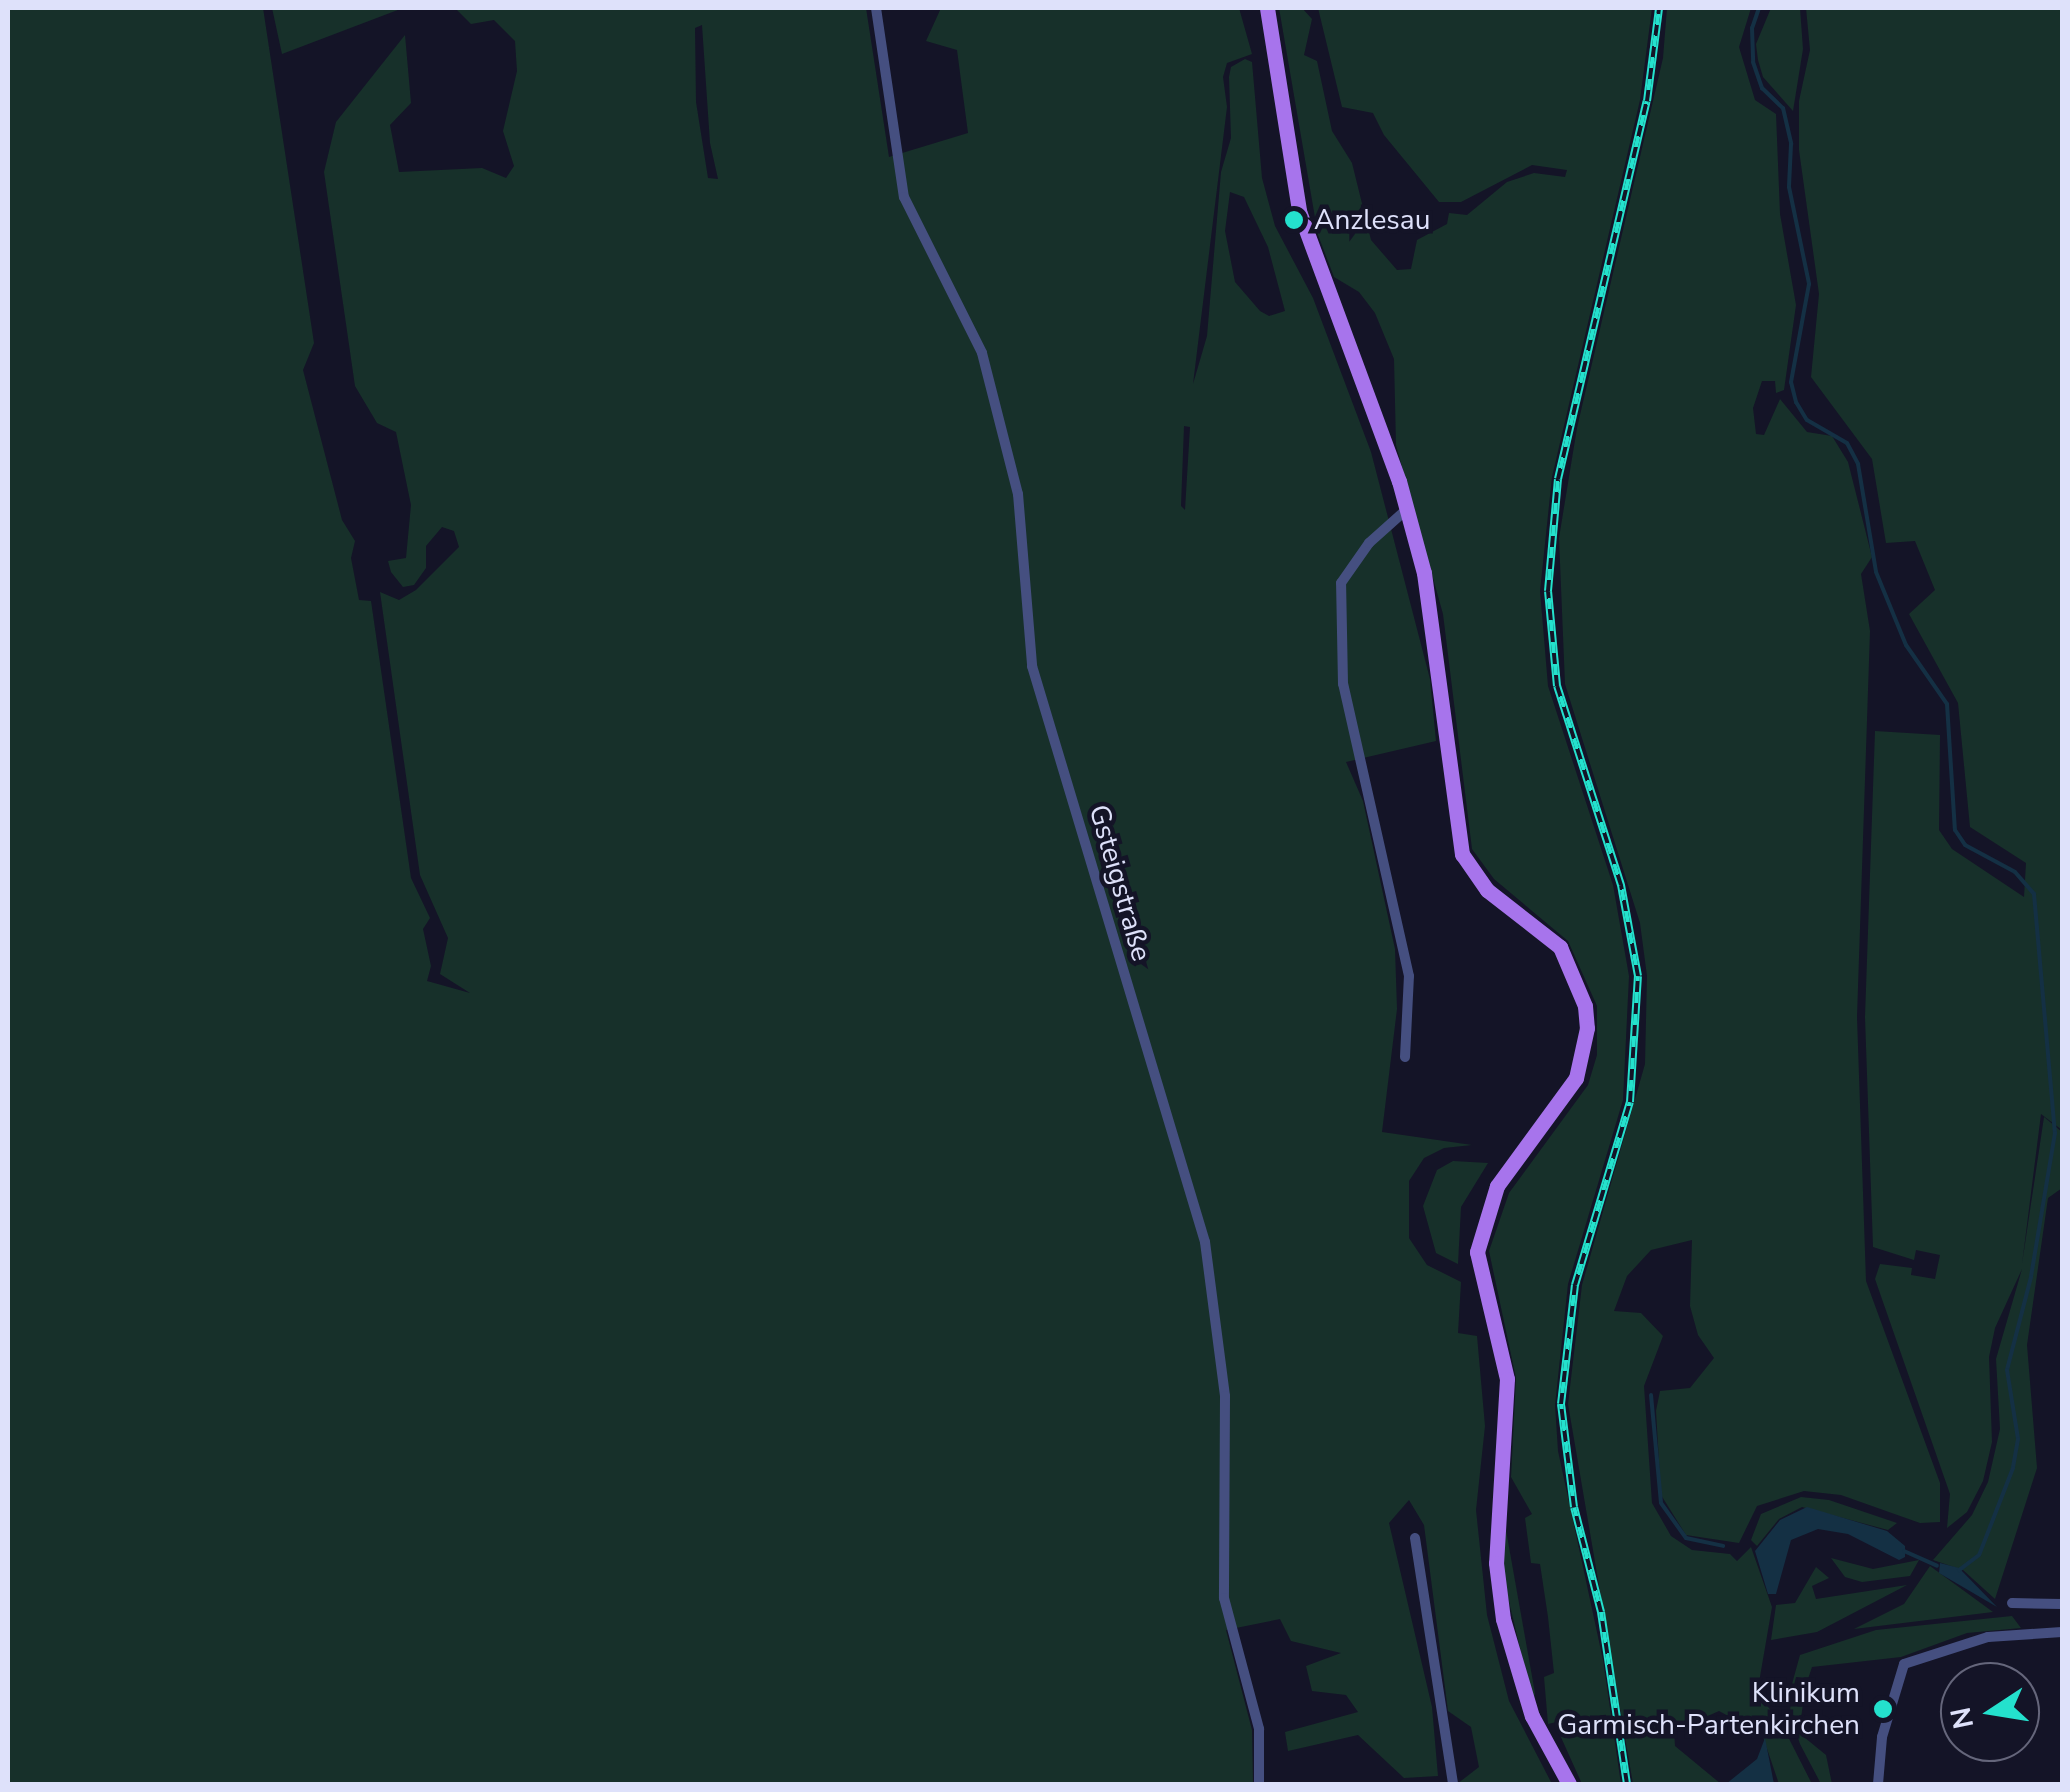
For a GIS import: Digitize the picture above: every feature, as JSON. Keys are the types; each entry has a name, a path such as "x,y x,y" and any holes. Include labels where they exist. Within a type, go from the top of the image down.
{"main road":[{"path":"1267,8 1299,211 1407,509 1432,616 1462,854 1487,890 1560,947 1585,1006 1576,1078 1497,1186 1476,1252 1507,1379 1496,1527 1503,1619 1532,1716 1569,1784"}],"street":[{"name":"Gsteigstraße","path":"876,8 904,197 982,353 1018,494 1032,666 1205,1242 1225,1396 1224,1598 1259,1729 1259,1784"},
{"path":"1405,1057 1408,976 1343,684 1341,583 1355,558 1407,509"},
{"path":"1414,1538 1453,1784"},
{"path":"2012,1603 2062,1604"},
{"path":"1878,1784 1882,1737 1904,1664 1988,1637 2062,1632"}],"green space":[{"path":"8,8 263,8 314,343 303,370 342,520 355,541 351,558 359,600 371,601 411,878 430,918 423,929 431,966 427,981 470,993 440,974 448,938 420,875 380,592 399,600 416,590 459,547 454,531 442,527 426,546 426,568 414,585 403,587 391,572 388,561 406,558 411,505 396,432 377,423 355,386 324,172 336,122 405,35 411,103 390,125 399,172 482,168 506,178 514,166 503,131 517,71 515,41 494,20 471,24 455,8 866,8 889,157 968,133 957,50 926,41 941,8 1239,8 1252,54 1227,63 1223,77 1227,107 1193,384 1207,336 1221,172 1231,138 1229,77 1231,67 1245,59 1252,62 1262,178 1275,226 1313,298 1371,452 1430,679 1436,741 1346,762 1363,801 1395,949 1397,1009 1382,1132 1472,1145 1444,1148 1424,1158 1409,1181 1409,1238 1427,1265 1461,1282 1458,1333 1477,1336 1485,1426 1476,1510 1487,1615 1509,1701 1552,1784 1457,1784 1479,1767 1471,1727 1448,1711 1424,1525 1409,1500 1389,1523 1432,1707 1438,1776 1404,1778 1358,1735 1288,1751 1285,1732 1358,1712 1346,1695 1312,1691 1306,1666 1341,1653 1291,1641 1280,1619 1226,1630 1252,1730 1253,1784 8,1784","holes":["702,25 710,143 718,179 708,178 696,102 695,28","1230,192 1244,197 1268,247 1285,311 1269,316 1260,311 1235,282 1225,231","1184,426 1190,427 1185,510 1181,506"]},
{"path":"272,8 403,8 282,54"},
{"path":"1279,8 1302,8 1312,19 1304,55 1317,61 1332,131 1352,163 1371,240 1397,270 1411,269 1417,240 1447,224 1449,213 1467,215 1507,182 1534,173 1565,177 1567,170 1532,165 1461,202 1439,202 1384,135 1373,113 1342,107 1318,8 1652,8 1640,100 1552,477 1540,591 1548,686 1613,885 1629,976 1623,1100 1568,1284 1555,1405 1558,1451 1603,1660 1621,1784 1582,1784 1560,1735 1565,1720 1548,1724 1544,1677 1554,1673 1548,1617 1540,1564 1531,1563 1525,1518 1532,1514 1511,1477 1516,1378 1489,1251 1509,1193 1588,1085 1597,1055 1597,1006 1568,941 1494,879 1472,849 1443,614 1396,445 1394,359 1375,313 1359,292 1334,277 1318,235"},
{"path":"1667,8 1751,8 1739,47 1755,100 1776,114 1780,214 1796,305 1784,390 1776,393 1775,381 1762,381 1753,408 1756,434 1764,435 1780,399 1807,432 1832,436 1848,462 1872,557 1861,574 1870,631 1857,1017 1866,1281 1940,1483 1940,1522 1920,1523 1841,1495 1804,1491 1757,1506 1739,1543 1686,1535 1661,1495 1656,1411 1660,1391 1690,1388 1714,1358 1698,1335 1690,1306 1692,1240 1651,1250 1627,1276 1614,1311 1641,1313 1663,1336 1644,1386 1652,1503 1671,1536 1692,1550 1730,1554 1737,1561 1751,1547 1772,1607 1757,1694 1780,1721 1812,1784 1779,1784 1762,1734 1719,1711 1674,1731 1675,1746 1721,1784 1633,1784 1568,1404 1582,1285 1645,1064 1647,976 1640,923 1565,684 1559,538 1577,428 1663,58"},
{"path":"1771,8 1800,8 1803,49 1793,111 1763,77 1758,60 1756,44"},
{"path":"1806,8 2062,8 2062,1130 2041,1114 2022,1264 2044,1117 2062,1132 2062,1188 2048,1198 2027,1345 2037,1468 1995,1599 1963,1570 1933,1560 1972,1515 1988,1482 2000,1429 1996,1359 2022,1269 1995,1328 1989,1357 1992,1442 1983,1481 1967,1512 1947,1528 1950,1494 1875,1279 1880,1264 1912,1268 1911,1275 1935,1279 1940,1255 1916,1250 1914,1260 1873,1247 1865,1017 1875,731 1940,735 1939,830 1952,849 2024,897 2026,863 1970,827 1958,703 1909,614 1935,590 1915,541 1886,543 1872,459 1811,377 1819,294 1799,150 1799,101 1810,50"},
{"path":"1453,1161 1488,1163 1461,1207 1458,1264 1436,1253 1423,1206 1437,1170"},
{"path":"1801,1497 1829,1500 1897,1523 1888,1530 1802,1507 1779,1519 1757,1546 1751,1540 1761,1514"},
{"path":"1501,1502 1535,1693 1533,1703 1502,1572"},
{"path":"1831,1558 1873,1569 1919,1560 1910,1576 1862,1582 1845,1577"},
{"path":"1930,1566 1993,1612 1854,1629 1904,1604"},
{"path":"1816,1567 1829,1578 1812,1586 1816,1599 1907,1585 1817,1632 1771,1640 1776,1605 1795,1603"},
{"path":"2012,1616 2021,1628 1967,1633 1901,1657 1812,1667 1808,1679 1796,1677 1794,1685 1805,1689 1799,1733 1826,1755 1832,1784 1821,1784 1800,1744 1790,1713 1792,1684 1800,1655 1876,1630"}],"water":[{"path":"1807,1507 1887,1531 1905,1546 1905,1557 1899,1560 1848,1534 1818,1529 1791,1540 1776,1594 1768,1594 1755,1551 1780,1520"},
{"path":"1940,1563 1959,1568 1997,1607 1939,1573"},
{"path":"1765,1738 1774,1784 1726,1784 1757,1759"}],"waterway":[{"path":"1759,8 1752,28 1753,62 1762,88 1783,108 1791,144 1789,187 1809,284 1791,382 1796,402 1807,420 1847,443 1858,464 1876,572 1906,645 1947,704 1955,830 1965,845 2015,872 2034,894 2055,1133 2031,1277 2007,1370 2018,1439 2013,1468 1979,1555 1959,1570"},
{"path":"1651,1395 1661,1503 1686,1538 1723,1546"},
{"path":"1904,1551 1937,1566"}],"railway":[{"path":"1627,1784 1601,1612 1574,1507 1561,1404 1575,1285 1630,1102 1638,976 1621,885 1557,686 1548,591 1558,479 1647,101 1659,8"}],"place":[{"name":"Anzlesau","path":"1294,220"},
{"name":"Klinikum Garmisch-Partenkirchen","path":"1883,1709"}]}
